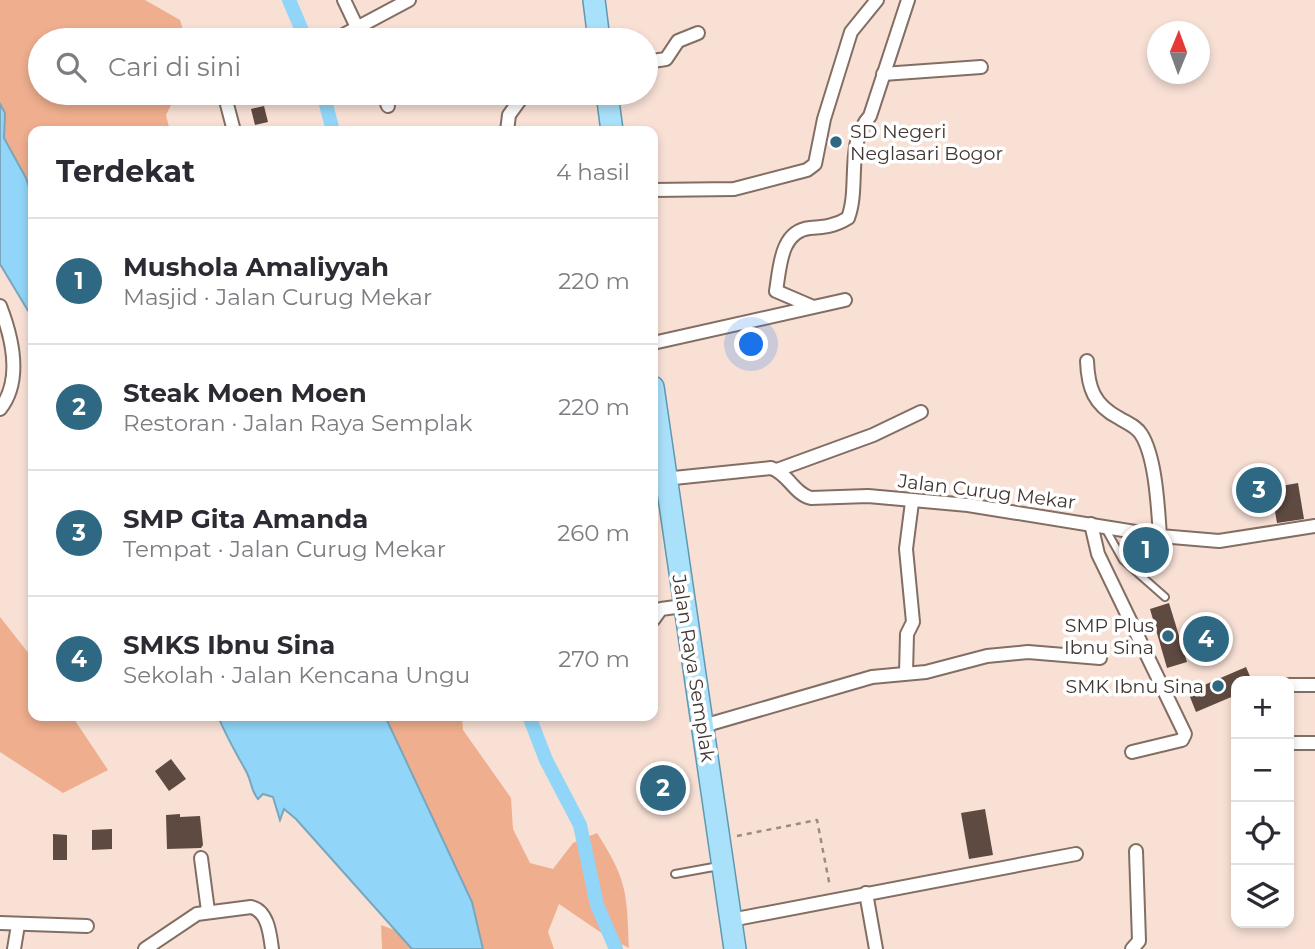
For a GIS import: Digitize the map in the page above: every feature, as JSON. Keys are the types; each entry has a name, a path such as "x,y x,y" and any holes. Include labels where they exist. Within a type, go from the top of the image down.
{"main road":[{"path":"594,0 598,28"},
{"path":"609,105 611,126"},
{"name":"Jalan Raya Semplak","path":"658,433 736,949"}],"street":[{"path":"344,0 358,28"},
{"path":"369,28 409,0"},
{"path":"658,190 734,189 807,170 815,164 824,119 852,32 877,0"},
{"path":"811,306 776,291 785,246 790,237 800,230 826,228 848,218 858,144 908,0"},
{"path":"658,60 666,59 678,41 698,33"},
{"path":"883,74 981,67"},
{"path":"227,105 233,126"},
{"path":"508,126 509,115 516,105"},
{"path":"658,342 845,300"},
{"path":"0,306 10,334 6,356 8,395 0,409"},
{"path":"1087,360 1091,392 1102,407 1138,429 1143,436 1157,499 1160,536"},
{"path":"664,479 778,470 873,435 921,412"},
{"name":"Jalan Curug Mekar","path":"778,470 803,496 811,498 868,496 1004,509 1160,536 1219,541 1315,526"},
{"path":"906,673 907,634 913,622 905,549 912,502"},
{"path":"1098,525 1098,554 1185,734 1182,740 1132,752"},
{"path":"658,613 661,609 683,606"},
{"path":"703,726 872,677 926,672 987,656 1028,652 1100,658"},
{"path":"1294,685 1315,685"},
{"path":"1294,743 1315,743"},
{"path":"1132,949 1139,941 1136,851"},
{"path":"731,920 1076,854"},
{"path":"201,858 208,911"},
{"path":"866,893 876,949"},
{"path":"145,949 181,923 208,911 257,909 264,916 272,949"},
{"path":"0,923 87,926"},
{"path":"14,949 18,925"}],"lane":[{"path":"1098,525 1123,561 1165,597"},
{"path":"675,874 725,865"}],"path":[{"path":"721,839 817,820 832,901"}],"shaded area":[{"path":"0,0 145,0 180,20 182,28 28,28 28,105 171,105 166,115 169,126 28,126 28,186 4,137 4,117 0,104"},
{"path":"0,617 28,653 28,721 75,721 108,770 63,793 0,752"},
{"path":"387,721 462,721 463,730 511,798 513,829 530,863 553,869 573,843 597,833 624,887 629,948 609,938 559,904 548,932 554,949 483,949 472,902"},
{"path":"381,925 430,943 432,949 382,949"}],"water":[{"path":"0,104 5,113 4,138 28,184 28,311 0,264"},
{"path":"220,721 387,721 472,902 483,949 412,949 296,819 284,809 280,820 273,797 263,794 258,799"}],"building":[{"path":"264,106 268,122 255,125 251,109"},
{"path":"1267,471 1270,488 1298,483 1304,519 1277,523 1274,506 1251,510 1245,475"},
{"path":"1138,541 1159,547 1152,561 1133,552"},
{"name":"SMP Plus Ibnu Sina","path":"1169,603 1187,662 1167,668 1150,609"},
{"name":"SMK Ibnu Sina","path":"1246,667 1250,676 1231,676 1231,697 1196,712 1188,692"},
{"path":"171,759 186,779 169,791 155,771"},
{"path":"985,809 993,855 969,859 961,813"},
{"path":"180,814 180,817 200,816 201,848 167,849 166,815"},
{"path":"112,829 112,849 92,850 92,830"},
{"path":"53,834 67,835 67,860 53,860"}],"waterway":[{"path":"289,0 301,28"},
{"path":"326,105 332,126"},
{"path":"531,721 546,760 580,825 597,905 616,949"}],"place":[{"name":"SD Negeri Neglasari Bogor","path":"836,142"},
{"name":"SMP Gita Amanda","path":"1259,490"},
{"name":"Mushola Amaliyyah","path":"1146,550"},
{"name":"SMP Plus Ibnu Sina","path":"1168,636"},
{"name":"SMKS Ibnu Sina","path":"1206,639"},
{"name":"SMK Ibnu Sina","path":"1218,686"},
{"name":"Steak Moen Moen","path":"663,788"}]}
